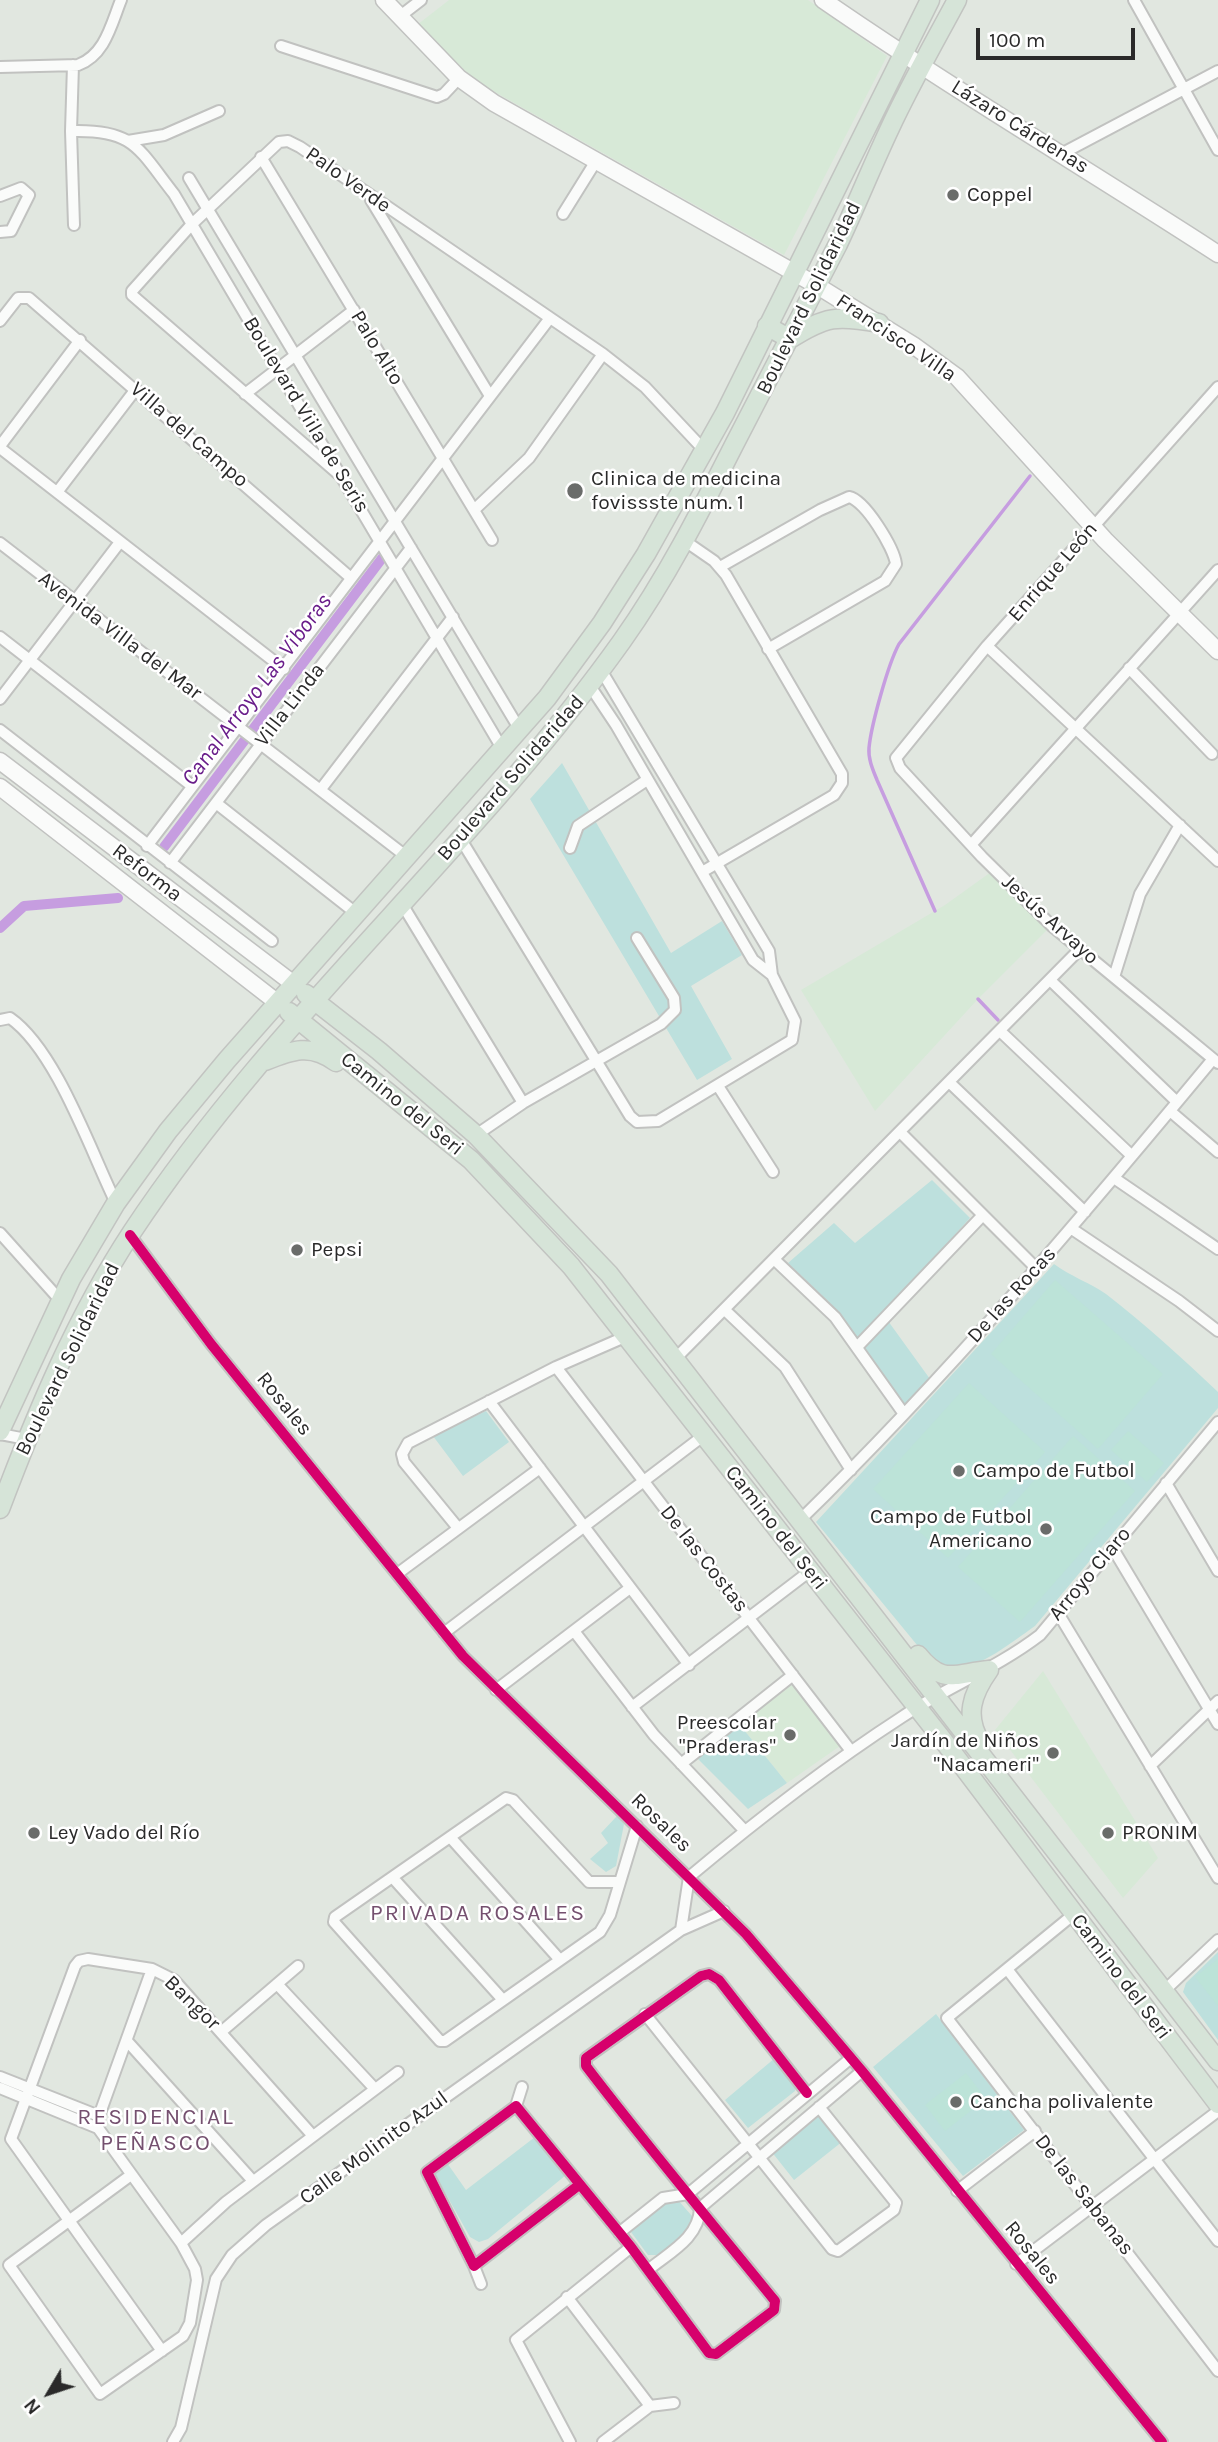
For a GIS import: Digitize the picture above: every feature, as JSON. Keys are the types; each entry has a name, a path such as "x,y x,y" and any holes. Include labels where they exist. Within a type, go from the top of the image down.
{"main road":[{"name":"Francisco Villa","path":"384,0 458,78 494,103 816,285 879,323 957,377 1092,527 1218,650"},
{"name":"Lázaro Cárdenas","path":"823,0 904,55 1063,153 1218,254"},
{"name":"Boulevard Solidaridad","path":"0,1509 26,1439 78,1329 130,1235 175,1171 313,1000 531,760 590,686 647,604 685,541 790,339 922,66 957,0"},
{"name":"Boulevard Solidaridad","path":"0,1432 60,1300 116,1203 200,1093 503,750 602,623 704,450 929,1"},
{"path":"767,326 790,339 813,324 833,317 879,323"},
{"name":"Reforma","path":"0,761 295,985"},
{"path":"4,790 20,777"},
{"name":"Reforma","path":"4,790 278,1003"},
{"name":"Camino del Seri","path":"295,985 379,1051 476,1135 608,1274 1218,2062"},
{"name":"Camino del Seri","path":"278,1003 471,1160 571,1266 917,1708 1218,2104"},
{"path":"262,1062 288,1051 317,1050 383,1098 420,1117"},
{"path":"872,1612 894,1625 934,1672 952,1676 989,1670"},
{"path":"989,1670 975,1692 971,1718 978,1738 1007,1786"}],"street":[{"path":"0,67 73,65 90,60 99,50 121,0"},
{"path":"399,17 421,0"},
{"path":"1134,0 1218,150"},
{"path":"281,46 437,97 444,94 458,78"},
{"path":"73,65 71,131 74,225"},
{"path":"1063,153 1218,71"},
{"path":"71,131 100,130 117,133 128,141 187,127 219,111"},
{"name":"Boulevard Viila de Seris","path":"128,141 166,185 192,224 503,750"},
{"name":"Palo Verde","path":"343,478 132,295 132,291 192,224 279,142 293,143 603,354 645,387 704,450"},
{"name":"Palo Alto","path":"261,157 492,540"},
{"path":"563,214 596,161"},
{"name":"Boulevard Viila de Seris","path":"189,178 520,730"},
{"path":"0,196 21,188 29,195 12,231 0,232"},
{"path":"368,194 490,397"},
{"name":"Villa del Campo","path":"0,321 23,296 80,340 351,578"},
{"path":"245,394 354,310"},
{"name":"Villa Linda","path":"147,846 550,318"},
{"path":"80,340 0,447 284,668"},
{"path":"474,510 528,458 603,354"},
{"name":"Enrique León","path":"897,762 897,756 987,646 1218,387"},
{"path":"58,491 136,389"},
{"path":"720,567 820,510 849,497 865,506 896,564 891,576 768,649"},
{"path":"685,541 720,567 838,764 842,783 834,795 816,807 702,872"},
{"path":"0,699 120,542"},
{"name":"Avenida Villa del Mar","path":"0,543 407,857"},
{"name":"Villa Linda","path":"170,863 258,743 411,548"},
{"path":"971,845 1218,570"},
{"path":"321,789 453,617"},
{"path":"0,637 192,786"},
{"path":"987,646 1218,860"},
{"path":"1129,668 1212,754"},
{"path":"460,838 630,1116 645,1124 658,1121 793,1040 795,1021 772,975 769,951 601,670"},
{"path":"590,686 617,725 753,960 772,975"},
{"path":"617,725 630,715"},
{"path":"0,730 272,941"},
{"name":"Jesús Arvayo","path":"897,762 971,845 1079,950 1215,1061"},
{"path":"570,848 578,826 647,780"},
{"path":"216,803 356,914"},
{"path":"1114,977 1140,894 1180,825"},
{"path":"402,904 523,1103"},
{"path":"476,1135 523,1103 662,1024 675,1010 674,998 637,938"},
{"path":"675,1359 1079,950"},
{"path":"1049,980 1218,1152"},
{"path":"3,1019 36,1044 52,1070 116,1203"},
{"path":"1000,1031 1132,1156"},
{"name":"De las Rocas","path":"800,1520 851,1471 1072,1229 1173,1107 1215,1061"},
{"path":"949,1083 1085,1212"},
{"path":"718,1086 773,1172"},
{"path":"900,1132 1036,1268"},
{"path":"1114,1178 1218,1250"},
{"path":"858,1346 982,1216"},
{"path":"1072,1229 1179,1301 1218,1331"},
{"path":"0,1233 60,1300"},
{"name":"Rosales","path":"130,1235 211,1344 444,1633 496,1690 724,1911 862,2071 1162,2442"},
{"path":"775,1260 817,1297 858,1346 904,1414"},
{"path":"725,1310 785,1367 851,1471"},
{"path":"458,1528 404,1462 403,1448 556,1367 627,1336"},
{"name":"De las Costas","path":"556,1367 851,1751"},
{"path":"489,1401 689,1665"},
{"name":"Arroyo Claro","path":"689,1877 744,1830 851,1751 917,1708 989,1670 1040,1635 1218,1422"},
{"path":"0,1432 26,1439"},
{"path":"444,1633 703,1436"},
{"path":"397,1574 540,1468"},
{"path":"1166,1483 1218,1571"},
{"path":"1112,1547 1214,1706 1218,1724"},
{"path":"632,1707 810,1571"},
{"path":"496,1690 630,1588"},
{"path":"1058,1613 1218,1878"},
{"path":"574,1631 632,1707 681,1764 744,1830"},
{"path":"681,1764 793,1675"},
{"path":"1150,1766 1214,1706"},
{"path":"618,1882 589,1882 513,1800 503,1799 335,1917 334,1922 440,2041 447,2040 600,1933 610,1915 637,1825"},
{"path":"450,1837 560,1960"},
{"path":"681,1930 689,1877"},
{"path":"393,1878 503,2000"},
{"name":"Calle Molinito Azul","path":"173,2442 184,2418 216,2279 232,2255 266,2225 681,1930 724,1911"},
{"path":"1074,1914 1007,1969 1218,2241"},
{"path":"1164,1991 1218,1940"},
{"name":"Bangor","path":"27,2093 79,1961 88,1959 152,1969 174,1980 313,2136"},
{"path":"221,2032 299,1966"},
{"path":"99,2122 152,1969"},
{"name":"De las Sabanas","path":"1007,1969 948,2019 1218,2371"},
{"path":"516,2106 631,2247 712,2355 719,2353 774,2310 775,2301 700,2208 667,2172 585,2064 589,2055 645,2014 701,1976 714,1976 807,2093"},
{"path":"277,1984 375,2089"},
{"path":"645,2014 835,2251 894,2210 895,2199 820,2108"},
{"path":"127,2041 253,2181"},
{"path":"619,2233 663,2198 688,2194 851,2058"},
{"path":"181,2243 253,2181 398,2071"},
{"path":"648,2270 694,2232 699,2222 700,2208 862,2071"},
{"path":"0,2077 27,2093 99,2122 131,2175 181,2243 195,2269 197,2280 187,2330 162,2351 100,2394 10,2268 11,2262 131,2175"},
{"path":"481,2284 474,2266 422,2173 516,2106 522,2087"},
{"path":"0,2088 27,2093"},
{"path":"27,2093 11,2138 162,2351"},
{"path":"1016,2264 1218,2111"},
{"path":"957,2191 1035,2131"},
{"path":"663,2198 667,2172"},
{"path":"474,2266 579,2185"},
{"path":"570,2442 516,2342 519,2335 631,2247"},
{"path":"567,2297 650,2406"},
{"path":"603,2442 650,2406 674,2403"}],"shaded area":[{"path":"449,0 808,0 887,56 784,255 477,82 417,25"},
{"path":"562,763 671,953 722,921 742,955 691,986 732,1059 697,1080 530,799"},
{"path":"991,872 1047,930 978,999 875,1111 801,990 945,905"},
{"path":"932,1180 970,1218 883,1314 930,1379 905,1408 834,1307 788,1263 834,1223 855,1243"},
{"path":"1054,1264 1106,1294 1135,1317 1218,1392 1218,1408 1035,1626 985,1659 963,1668 947,1668 931,1662 816,1522"},
{"name":"Campo de Futbol","path":"1055,1280 1163,1374 1098,1449 991,1354"},
{"name":"Campo de Futbol","path":"969,1383 1045,1452 948,1558 873,1489"},
{"path":"486,1411 509,1442 463,1476 433,1436"},
{"path":"1128,1431 1164,1463 1147,1482 1111,1450"},
{"name":"Campo de Futbol Americano","path":"1073,1436 1135,1491 1020,1622 958,1567"},
{"path":"1043,1671 1158,1858 1123,1898 995,1730"},
{"name":"Preescolar \"Praderas\"","path":"792,1684 840,1746 787,1783 740,1725"},
{"path":"740,1725 787,1783 748,1809 698,1759"},
{"path":"617,1816 624,1824 616,1866 606,1872 590,1859 608,1843 601,1833"},
{"path":"1218,1952 1218,2040 1183,1992 1186,1983"},
{"path":"1218,1959 1218,2006 1195,1977"},
{"path":"936,2014 1024,2130 963,2176 873,2067"},
{"path":"775,2058 796,2085 795,2091 748,2128 725,2100"},
{"name":"Cancha polivalente","path":"966,2073 986,2099 945,2131 925,2105"},
{"path":"818,2112 843,2141 794,2180 771,2151"},
{"path":"535,2137 566,2175 488,2239 479,2242 470,2237 433,2171 445,2160 466,2190"},
{"path":"666,2197 677,2199 692,2216 692,2227 658,2255 648,2255 631,2232 634,2224"}],"waterway":[{"path":"935,911 872,768 870,738 885,680 899,644 1030,476"},
{"name":"Canal Arroyo Las Viboras","path":"164,847 383,557"},
{"name":"Canal Arroyo Las Viboras","path":"0,928 24,906 118,898"},
{"path":"978,999 998,1020"}],"cycle path":[{"path":"130,1235 211,1344 463,1656 746,1934 862,2071 1162,2442"},
{"path":"579,2185 474,2266 427,2172 516,2106 631,2247 709,2353 716,2354 774,2310 775,2301 609,2096 586,2066 586,2058 701,1976 709,1974 719,1980 807,2093"}],"place":[{"name":"Coppel","path":"953,195"},
{"name":"Clinica de medicina fovissste num. 1","path":"575,491"},
{"name":"Pepsi","path":"297,1250"},
{"name":"Campo de Futbol","path":"959,1471"},
{"name":"Campo de Futbol Americano","path":"1046,1529"},
{"name":"Preescolar \"Praderas\"","path":"790,1735"},
{"name":"Jardín de Niños \"Nacameri\"","path":"1053,1753"},
{"name":"Ley Vado del Río","path":"34,1833"},
{"name":"PRONIM","path":"1108,1833"},
{"name":"Cancha polivalente","path":"956,2102"}],"district":[{"name":"PRIVADA ROSALES","path":"478,1913"},
{"name":"RESIDENCIAL PEÑASCO","path":"156,2130"}]}
